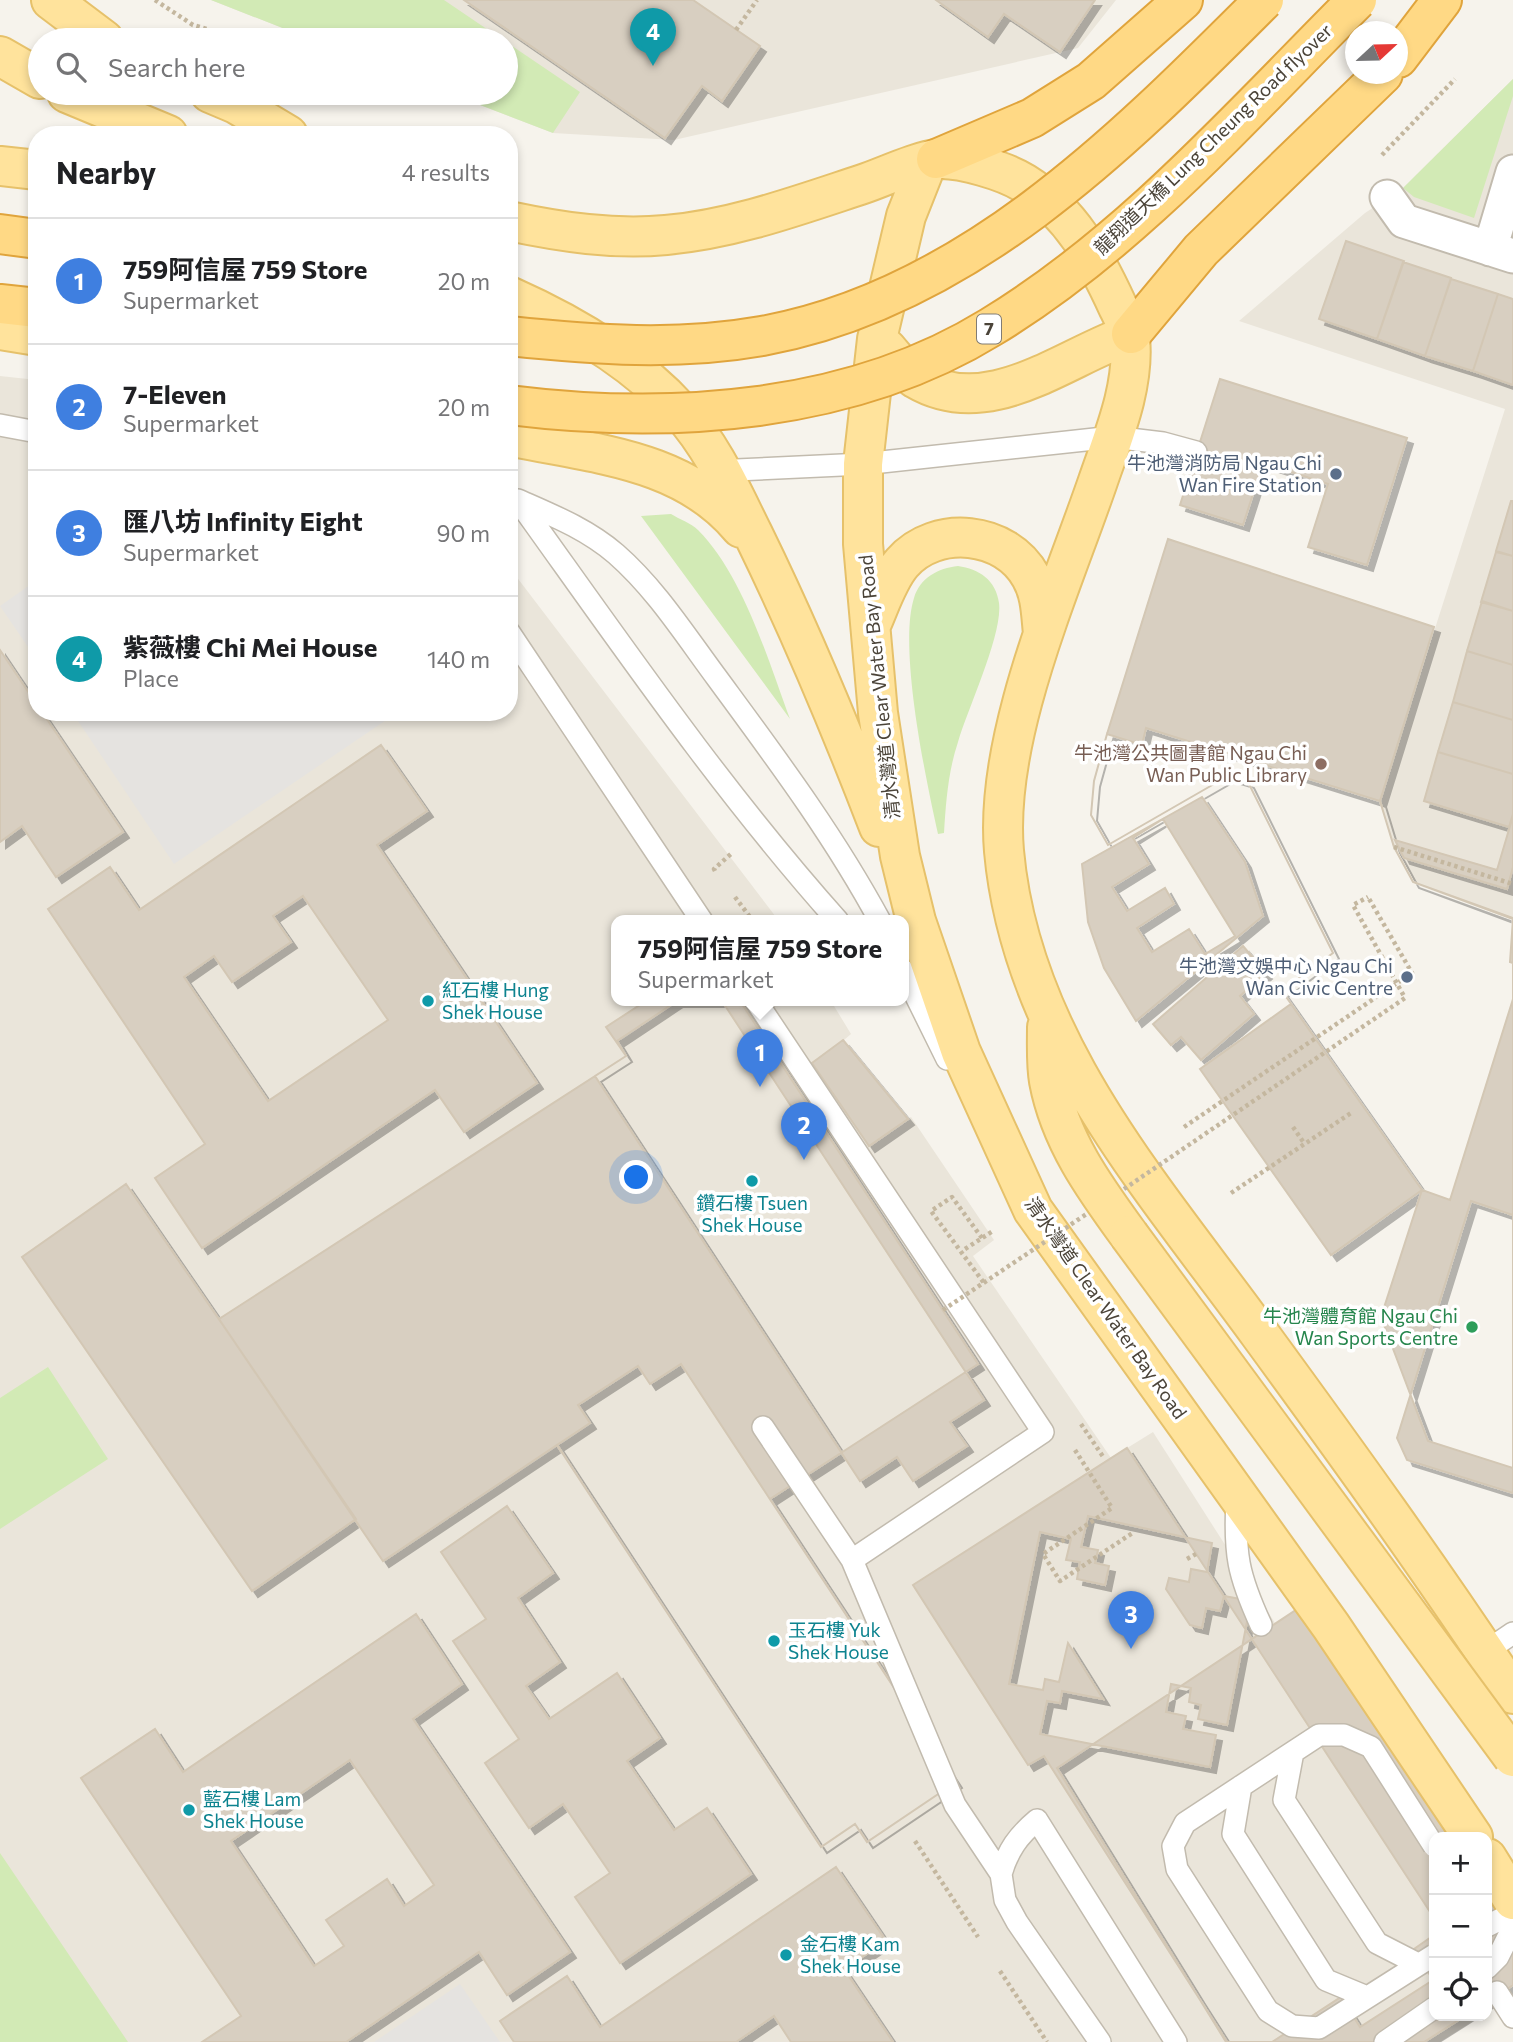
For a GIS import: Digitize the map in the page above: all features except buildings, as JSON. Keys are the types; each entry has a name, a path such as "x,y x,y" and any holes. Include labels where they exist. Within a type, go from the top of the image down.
{"highway":[{"path":"932,161 1032,118 1091,81 1183,0"},
{"path":"518,337 622,346 720,342 804,326 902,288 993,238 1069,181 1165,98 1264,0"},
{"name":"龍翔道天橋 Lung Cheung Road flyover","path":"518,406 652,414 767,405 879,378 932,357 989,329 1042,295 1092,255 1213,145 1357,0"},
{"path":"1408,45 1442,0"},
{"path":"1131,334 1201,250 1373,84"},
{"path":"0,234 28,238"},
{"path":"0,304 21,327"}],"main road":[{"path":"51,0 88,28"},
{"path":"0,56 28,72"},
{"path":"96,105 146,126"},
{"path":"238,105 273,126"},
{"path":"518,222 599,236 667,235 772,213 932,161 981,166 1021,181 1059,210 1088,248 1131,334 1128,374 1113,437 1044,639 1010,751 1003,801 1004,851 1026,956 1046,1014 1073,1067 1131,1161 1343,1449 1499,1642 1513,1694"},
{"path":"932,161 906,216 877,339 915,379 951,393 989,393 1028,382 1099,345 1131,334"},
{"path":"0,166 28,169"},
{"path":"518,300 575,329 652,382 681,412 722,472 763,554 840,727 896,915"},
{"name":"清水灣道 Clear Water Bay Road","path":"877,339 863,464 863,544 888,784 900,856 898,915"},
{"path":"518,438 646,464 676,476 710,498 738,524 763,554"},
{"path":"870,627 902,563 921,547 944,538 971,537 995,545 1011,555 1032,577 1040,602 1044,639"},
{"name":"清水灣道 Clear Water Bay Road","path":"909,944 1033,1210 1331,1626 1470,1832"},
{"path":"1046,1014 1048,1080 1064,1135 1095,1187 1513,1757"},
{"path":"1492,1866 1513,1902"}],"street":[{"path":"1387,197 1404,221 1502,253 1513,172"}],"lane":[{"path":"0,425 28,430"},
{"path":"646,464 722,472 863,464 1113,437 1163,443 1196,452"},
{"path":"518,498 572,523 614,552 646,583 893,915"},
{"path":"518,502 645,677 794,872 833,915"},
{"path":"518,645 698,915"},
{"path":"909,985 942,1050 1033,1210"},
{"path":"759,1006 1043,1432 852,1560"},
{"path":"764,1427 852,1560 955,1805 1001,1874 1005,1900 1017,1922 1100,2042"},
{"path":"1237,1494 1234,1544 1241,1581 1261,1625"},
{"path":"1426,1959 1319,2028 1292,2026 1268,2011 1177,1869 1173,1846 1185,1823 1319,1735 1344,1735 1371,1747 1429,1838"},
{"path":"1293,1752 1284,1800 1377,1943 1426,1959"},
{"path":"1241,1786 1233,1834 1326,1980 1367,1997"},
{"path":"1001,1874 1008,1852 1021,1833 1037,1820 1176,2042"},
{"path":"1490,1895 1513,1902"},
{"path":"1492,1924 1513,1913"},
{"path":"1492,1963 1498,1957 1513,1927"},
{"path":"1497,1992 1513,2017"},
{"path":"1385,2042 1429,2011"}],"path":[{"path":"155,0 193,25 203,28"},
{"path":"736,30 757,0"},
{"path":"1375,162 1455,79"},
{"path":"1394,847 1513,884"},
{"path":"722,879 714,869 735,850"},
{"path":"729,889 748,915"},
{"path":"1121,1191 1405,998 1353,905 1368,897 1412,973 1184,1127"},
{"path":"1230,1193 1351,1113"},
{"path":"1293,1127 1304,1143"},
{"path":"982,1238 952,1197 931,1211 984,1283"},
{"path":"943,1310 1098,1206"},
{"path":"1090,1473 1112,1508 1043,1554 1060,1581 1134,1532"},
{"path":"1187,1559 1196,1554"}],"shaded area":[{"path":"211,0 1116,0 1078,48 674,140 553,133 480,105 518,105 518,28 282,28"},
{"path":"1513,79 1513,919 1413,882 1394,847 1380,801 1505,409 1239,321 1365,213 1403,188"},
{"path":"0,376 28,379 28,721 518,721 518,579 774,915 611,915 611,1006 834,1006 851,1034 844,1040 908,1119 911,1117 994,1240 973,1256 1111,1458 1153,1432 1429,1864 1429,2021 1473,2021 1440,2042 0,2042"},
{"path":"28,586 28,647 0,606"},
{"path":"78,721 385,721 174,864"},
{"path":"460,1984 500,2042 374,2042"}],"green space":[{"path":"211,0 444,0 485,28 282,28"},
{"path":"518,50 580,92 553,133 480,105 518,105"},
{"path":"1513,79 1513,96 1474,218 1414,197 1403,188"},
{"path":"671,514 698,530 728,570 753,619 790,719 641,516"},
{"path":"958,566 979,573 990,582 997,595 999,616 990,652 955,753 948,787 944,833 938,834 911,680 910,620 914,598 925,580 944,569"},
{"path":"48,1367 108,1459 0,1529 0,1398"},
{"path":"0,1853 128,2042 0,2042"}],"place":[{"name":"紫薇樓 Chi Mei House","path":"653,66"},
{"name":"牛池灣消防局 Ngau Chi Wan Fire Station","path":"1336,474"},
{"name":"牛池灣公共圖書館 Ngau Chi Wan Public Library","path":"1321,764"},
{"name":"牛池灣文娛中心 Ngau Chi Wan Civic Centre","path":"1407,977"},
{"name":"紅石樓 Hung Shek House","path":"428,1001"},
{"name":"759阿信屋 759 Store","path":"760,1087"},
{"name":"7-Eleven","path":"804,1160"},
{"name":"鑽石樓 Tsuen Shek House","path":"752,1181"},
{"name":"牛池灣體育館 Ngau Chi Wan Sports Centre","path":"1472,1327"},
{"name":"玉石樓 Yuk Shek House","path":"774,1641"},
{"name":"匯八坊 Infinity Eight","path":"1131,1649"},
{"name":"藍石樓 Lam Shek House","path":"189,1810"},
{"name":"金石樓 Kam Shek House","path":"786,1955"}]}
